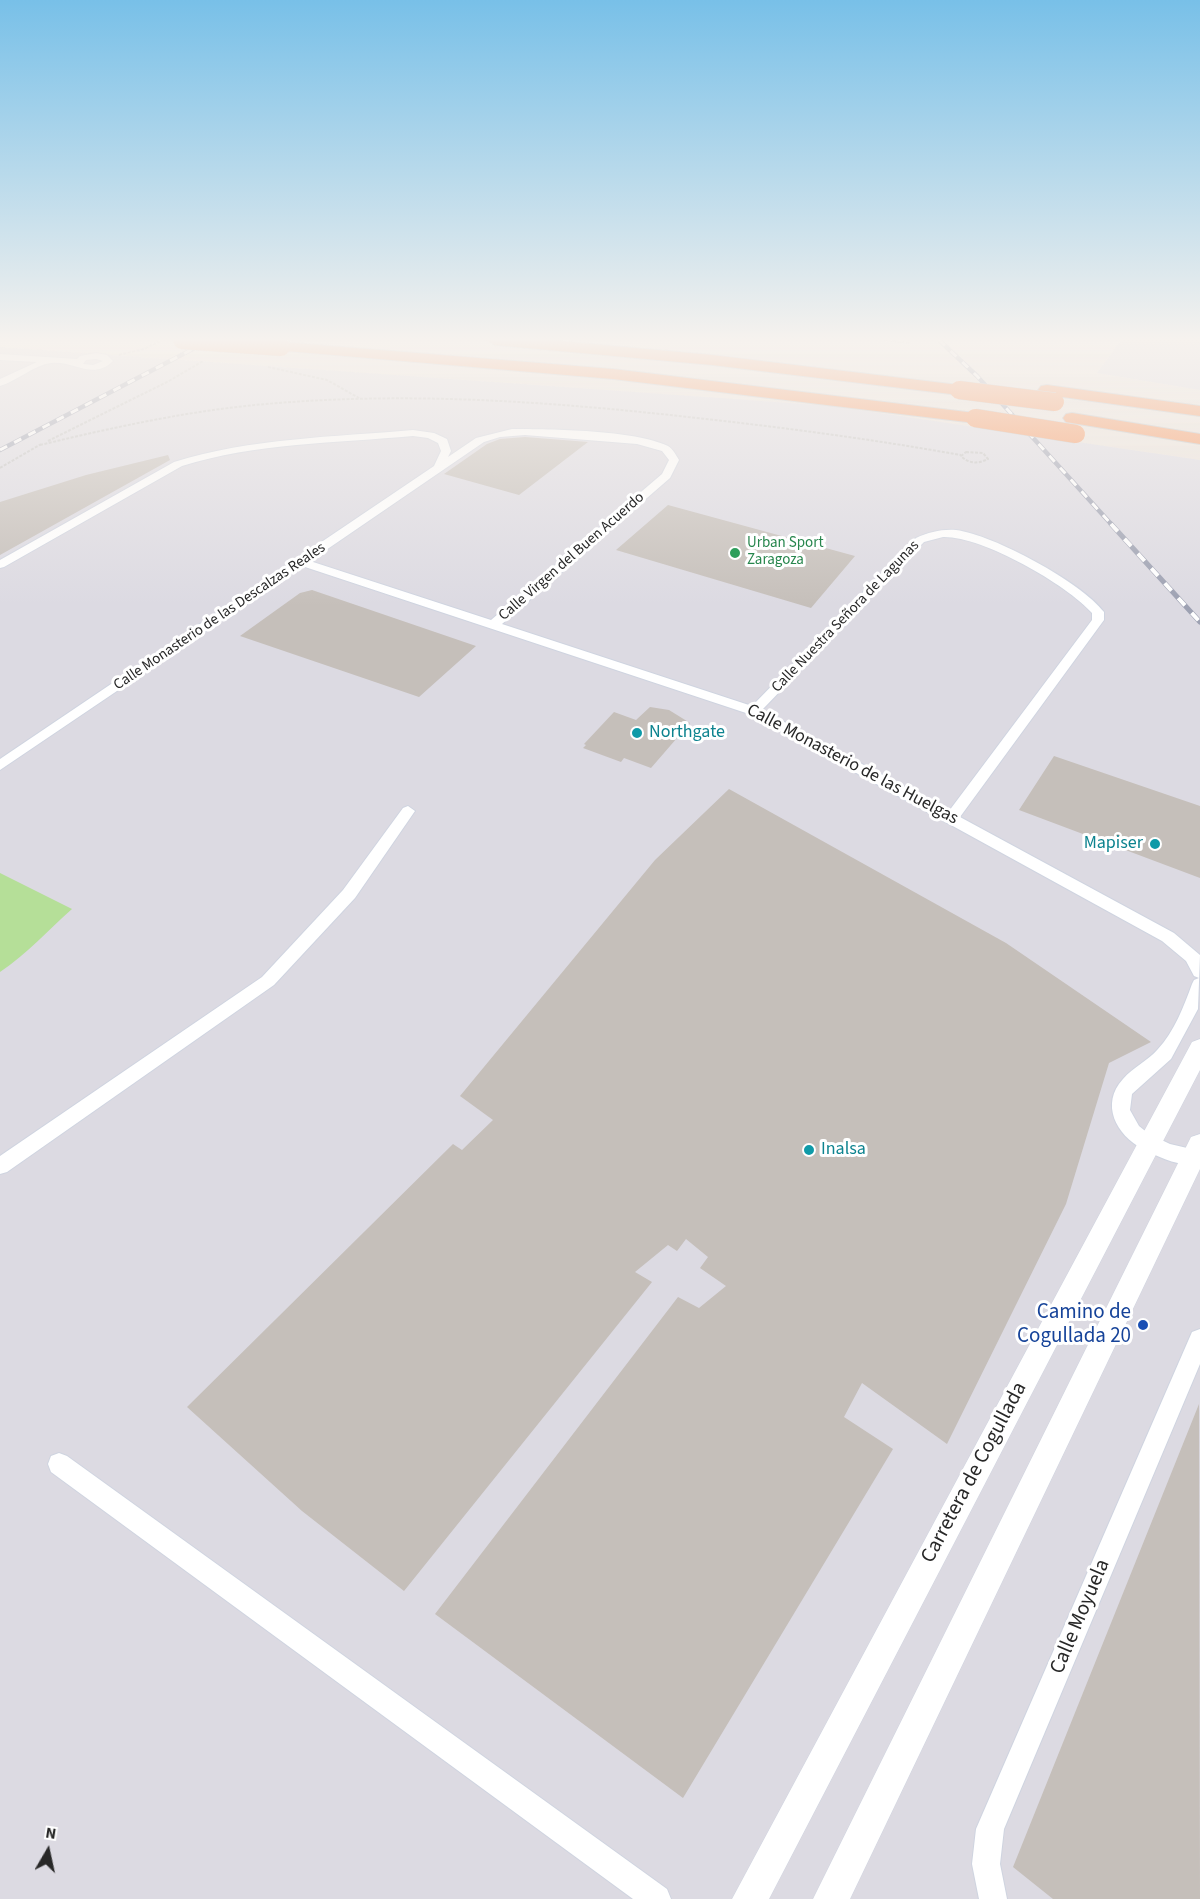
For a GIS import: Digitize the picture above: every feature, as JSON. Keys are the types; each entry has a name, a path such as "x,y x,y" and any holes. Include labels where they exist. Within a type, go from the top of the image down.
{"highway":[{"path":"1086,429 1200,453"},
{"path":"1102,429 1200,438"}],"street":[{"path":"0,565 178,464 200,457 283,444 413,432 430,435 443,441 446,451 439,466"},
{"name":"Calle Virgen del Buen Acuerdo","path":"439,466 480,440 514,432 601,437 647,444 666,450 674,460 666,476 494,624"},
{"name":"Calle Monasterio de las Descalzas Reales","path":"0,766 439,466"},
{"name":"Calle Nuestra Señora de Lagunas","path":"754,711 920,540 930,534 941,533 967,535 982,540 1083,596 1098,612 1098,620 952,818"},
{"name":"Calle Monasterio de las Huelgas","path":"301,562 754,711 1168,937 1187,951 1199,966 1200,972"},
{"path":"0,1166 268,981 349,894 408,811"},
{"path":"831,1899 1197,1150 1167,1152 1147,1144 1129,1127 1121,1105 1126,1087 1167,1051 1200,984"},
{"name":"Carretera de Cogullada","path":"750,1899 1147,1144 1200,1048"},
{"name":"Calle Moyuela","path":"993,1899 986,1874 985,1852 990,1829 1200,1339"},
{"path":"59,1464 657,1899"}],"path":[{"path":"0,468 73,429"},
{"path":"40,445 110,429"},
{"path":"781,429 961,454 979,452 986,455 988,459 983,462 972,462 962,458 961,454"}],"shaded area":[{"path":"0,429 986,429 1200,460 1200,1899 0,1899"}],"green space":[{"path":"0,873 72,909 28,950 0,972"}],"building":[{"path":"525,437 588,442 519,495 444,474 487,444 500,439"},
{"path":"168,455 170,460 0,555 0,502 86,475"},
{"name":"Urban Sport Zaragoza","path":"668,505 855,556 811,608 616,550"},
{"path":"312,590 476,646 419,697 240,636 300,593"},
{"name":"Northgate","path":"650,707 669,710 690,723 651,768 624,758 621,762 583,748 586,745 584,744 614,712 636,720"},
{"name":"Mapiser","path":"1054,756 1200,806 1200,878 1019,810"},
{"path":"729,789 1006,943 1151,1042 1109,1063 1066,1204 947,1444 862,1383 844,1417 893,1449 683,1798 435,1614 678,1297 699,1308 726,1286 700,1268 708,1257 686,1239 677,1251 668,1245 635,1272 652,1282 404,1591 302,1511 187,1407 453,1144 462,1150 493,1120 460,1096 655,860"},
{"path":"1199,1404 1200,1899 1053,1899 1013,1867"}],"railway":[{"path":"0,450 41,429"},
{"path":"1025,429 1112,525"},
{"path":"1111,524 1200,622"}],"place":[{"name":"Urban Sport Zaragoza","path":"735,553"},
{"name":"Northgate","path":"637,733"},
{"name":"Mapiser","path":"1155,844"},
{"name":"Inalsa","path":"809,1150"},
{"name":"Camino de Cogullada 20","path":"1143,1325"}]}
